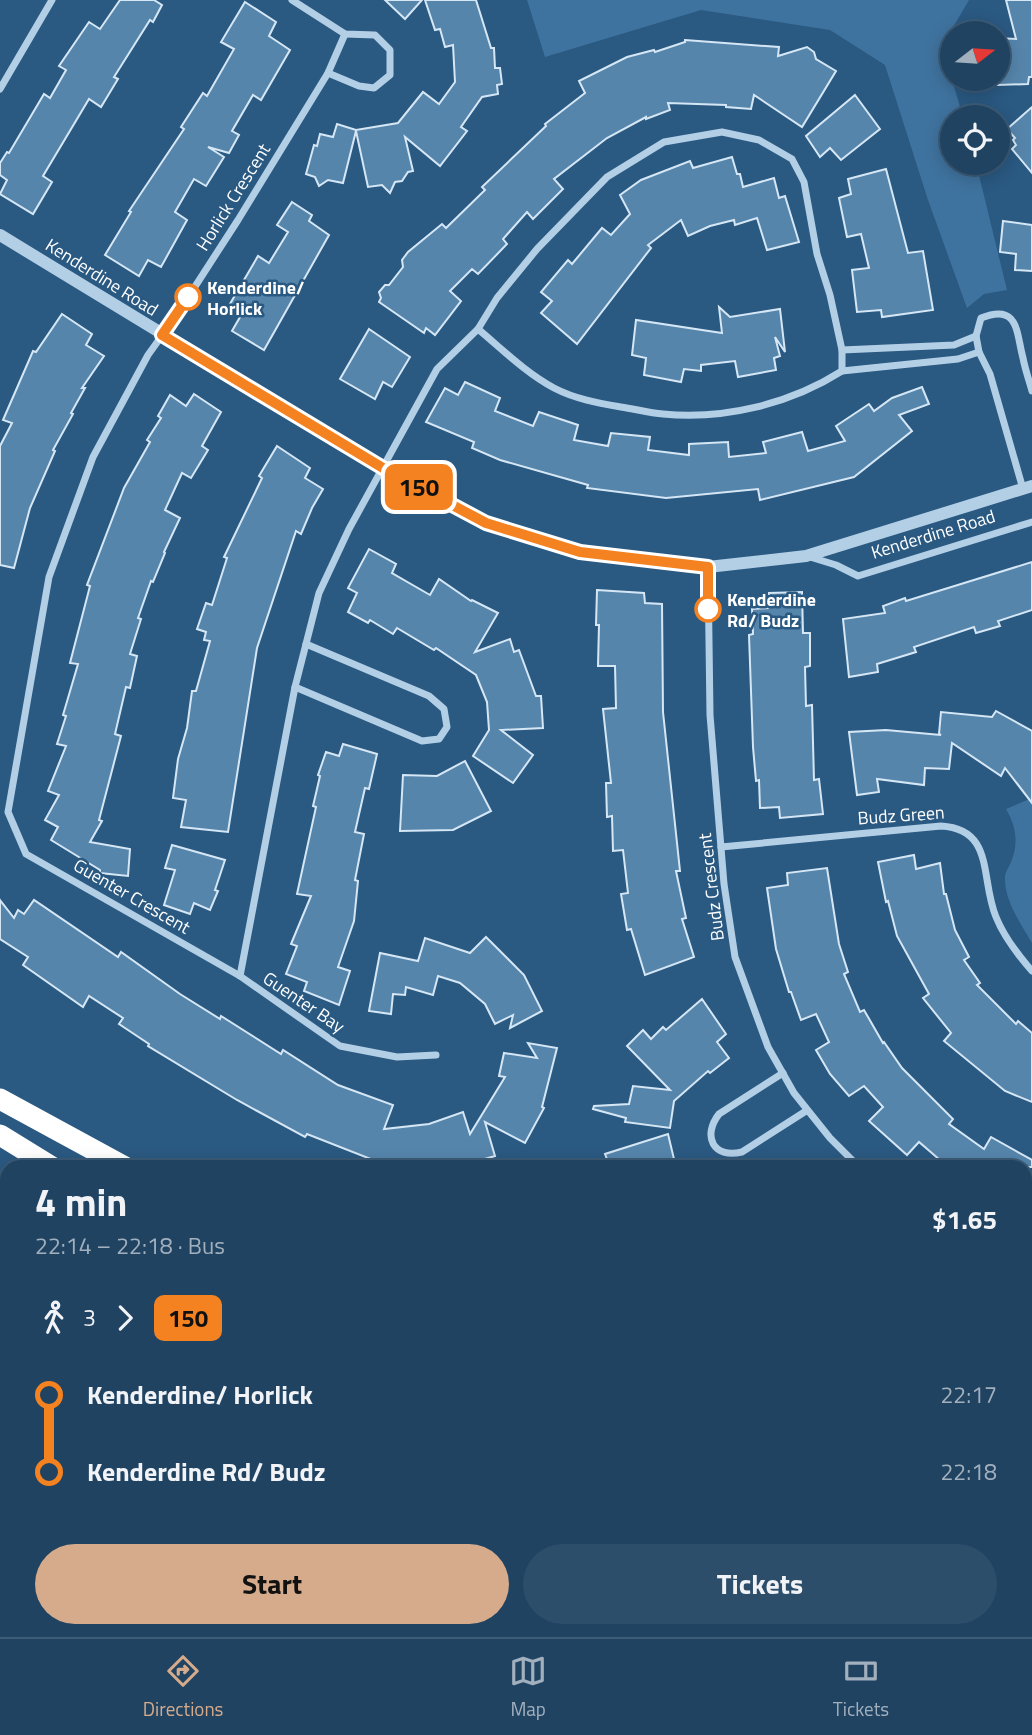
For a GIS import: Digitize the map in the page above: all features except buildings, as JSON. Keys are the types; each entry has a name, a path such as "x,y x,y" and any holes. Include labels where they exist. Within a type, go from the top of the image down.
{"highway":[{"path":"0,1099 112,1160"},
{"path":"0,1136 40,1160"}],"street":[{"path":"0,89 52,0"},
{"path":"292,0 345,34 375,35 390,50 390,75 374,88 359,86 328,73"},
{"name":"Horlick Crescent","path":"162,335 238,220 328,73 345,34"},
{"path":"240,976 295,687 319,593 349,529 438,369 478,330 497,298 537,249 607,177 664,142 722,132 759,140 792,159 804,182 817,254 830,295 842,350 842,371"},
{"name":"Kenderdine Road","path":"0,235 383,468 486,523 580,552 708,567 806,556 1028,488"},
{"path":"1028,488 990,374 979,352 976,336 981,318 995,313 1010,318 1018,330 1032,391"},
{"path":"478,330 528,372 556,389 586,401 663,414 706,415 753,407 787,399 842,371 958,359 979,352"},
{"name":"Guenter Crescent","path":"162,335 148,355 93,457 49,577 8,811 26,854 240,976"},
{"path":"842,350 954,345 976,336"},
{"name":"Kenderdine Road","path":"806,556 836,565 858,576 1032,522"},
{"name":"Budz Crescent","path":"708,567 710,715 724,884 735,957 768,1047 783,1073 806,1111 852,1160"},
{"path":"295,687 422,741 439,739 447,727 444,709 429,696 306,644"},
{"name":"Budz Green","path":"721,847 941,825 967,831 977,842 983,855 988,895 996,918 1009,942 1032,971"},
{"name":"Guenter Bay","path":"240,976 340,1046 397,1057 436,1055"},
{"path":"783,1073 719,1114 712,1124 714,1145 720,1152 730,1155 742,1152 806,1111"}],"shaded area":[{"path":"527,0 969,0 957,21 940,21 940,91 955,91 959,105 940,105 940,175 979,175 1007,290 984,294 967,308 928,200 885,65 830,30 701,10 545,57"},
{"path":"1032,798 1032,943 1010,903 1005,877 1016,841 1006,809"}],"bus line":[{"name":"150","path":"188,297 162,335 367,459 486,523 580,552 708,567 708,609"}],"place":[{"name":"Kenderdine/ Horlick","path":"188,297"},
{"name":"Kenderdine Rd/ Budz","path":"708,609"}]}
